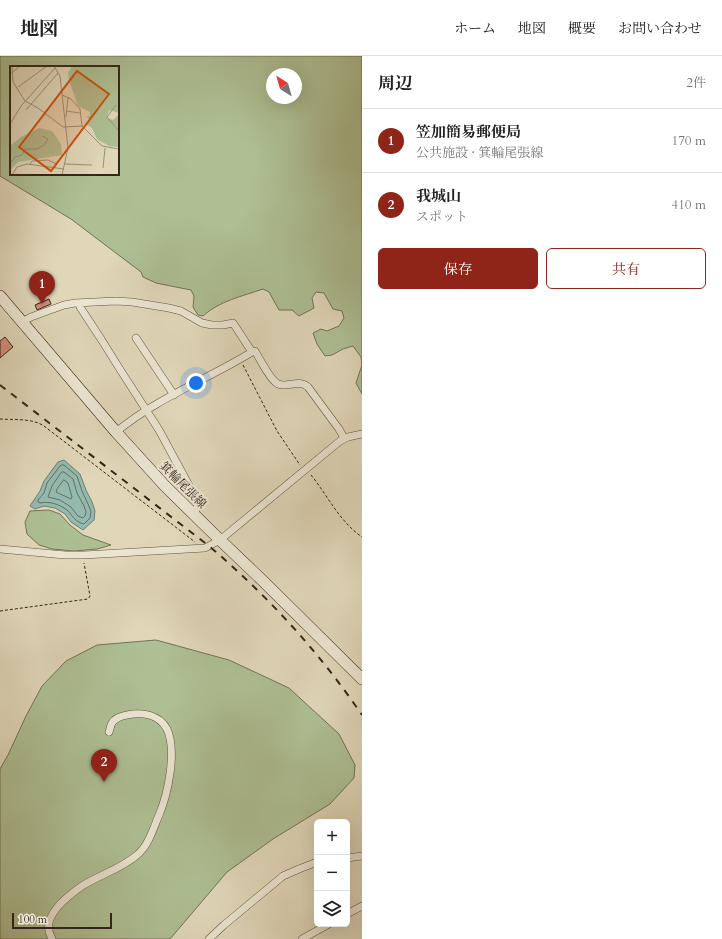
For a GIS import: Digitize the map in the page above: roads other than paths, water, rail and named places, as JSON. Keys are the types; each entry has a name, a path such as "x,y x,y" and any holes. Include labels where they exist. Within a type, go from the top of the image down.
{"main road":[{"name":"箕輪尾張線","path":"0,296 116,432 165,486 362,678"}],"street":[{"path":"22,322 31,317 64,305 116,301 169,308 181,311 202,322 212,325 232,323 236,326 252,352 255,351 274,382 279,385 299,383 308,386 344,438"},
{"path":"79,303 80,307 159,430 192,491 198,506 193,513"},
{"path":"136,338 174,395"},
{"path":"116,432 174,395 240,360 252,352"},
{"path":"0,549 65,556 205,548 220,540 344,438 362,434"},
{"path":"52,939 48,930 50,919 67,897 83,886 123,866 138,854 148,842 161,811 168,788 172,758 170,739 167,730 161,721 147,714 119,717 112,723 109,732"},
{"path":"350,858 362,856"},
{"path":"209,939 283,876 314,863"},
{"path":"350,912 362,906"},
{"path":"302,939 324,927"}],"water":[{"path":"64,460 80,474 95,511 94,520 83,530 71,522 65,514 55,508 44,506 35,509 30,506 40,491 44,481 58,462"}],"railway":[{"path":"0,385 209,546 231,565 292,626 328,669 362,715"}],"place":[{"name":"笠加簡易郵便局","path":"42,304"},
{"name":"我城山","path":"104,782"}]}
